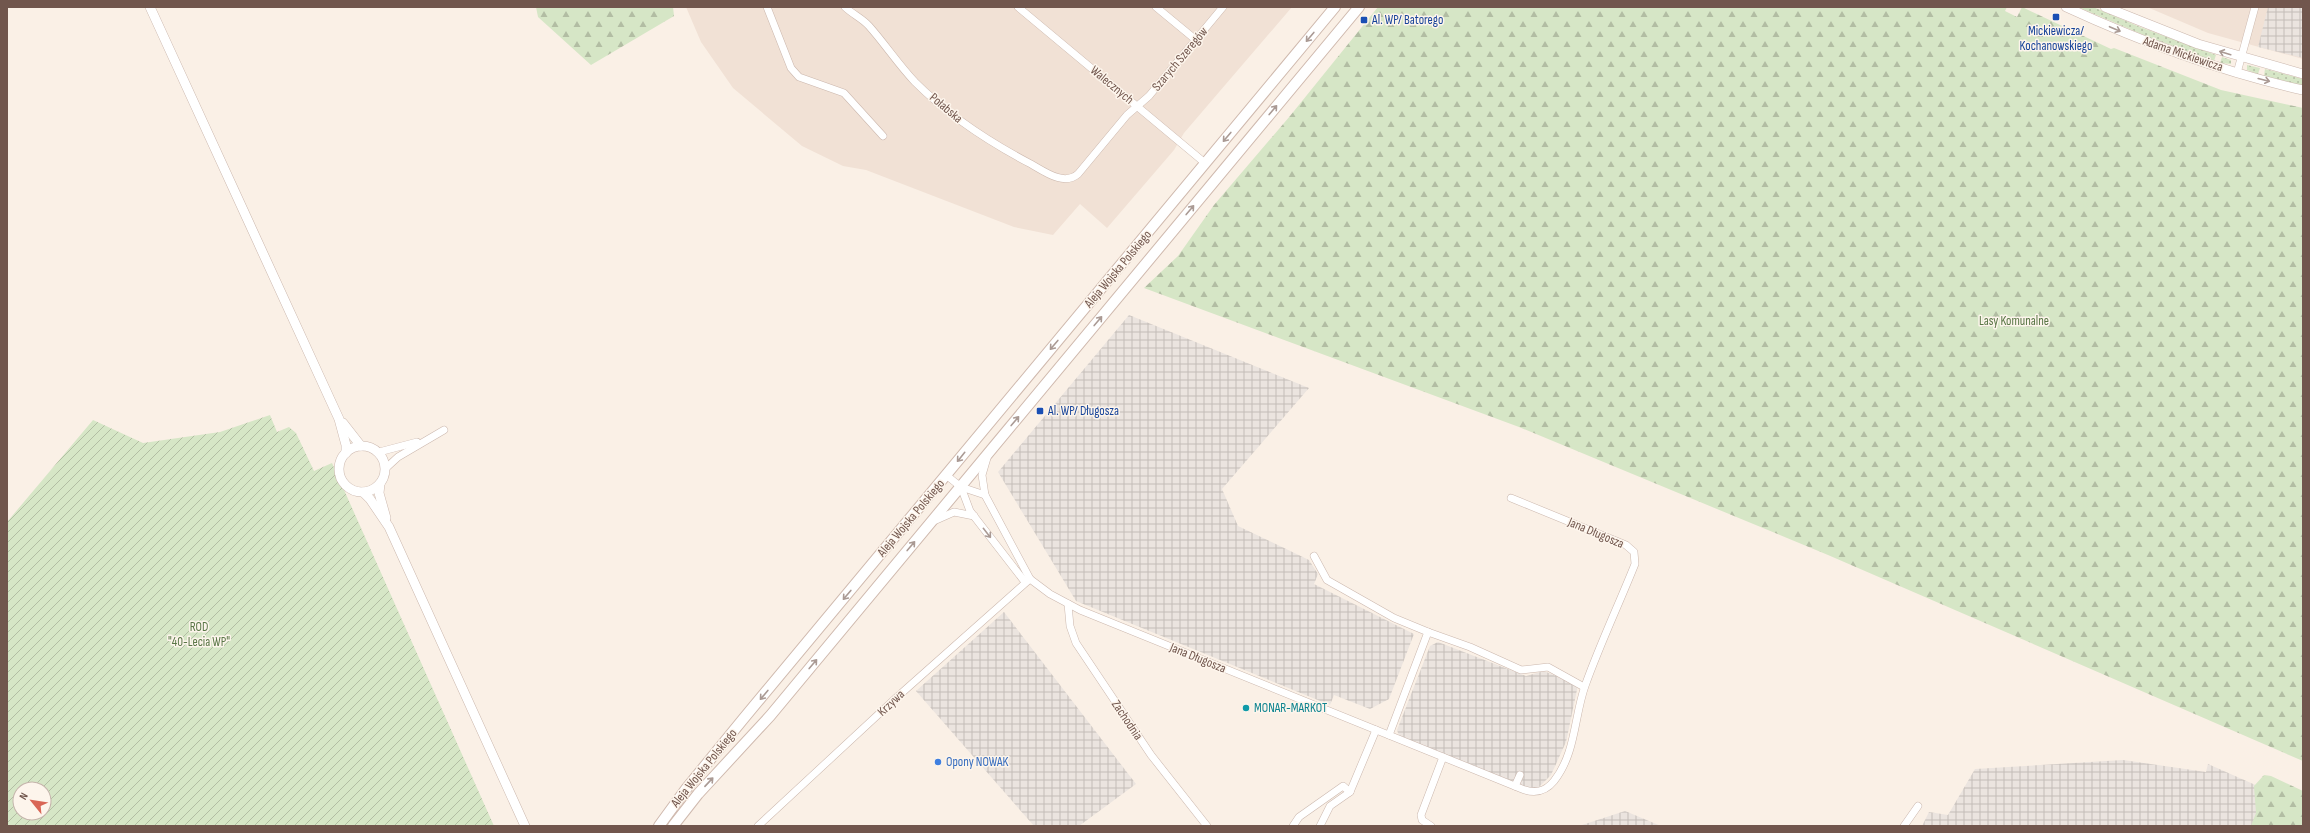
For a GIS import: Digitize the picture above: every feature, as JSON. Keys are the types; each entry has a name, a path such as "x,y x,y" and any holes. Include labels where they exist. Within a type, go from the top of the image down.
{"main road":[{"name":"Aleja Wojska Polskiego","path":"659,826 686,788 1335,7"},
{"name":"Aleja Wojska Polskiego","path":"673,826 688,805 747,742 871,595 1358,7"},
{"path":"1165,212 1179,224"},
{"path":"857,582 871,595"}],"street":[{"path":"150,7 339,419 346,445 346,453"},
{"path":"767,7 791,68 799,76 844,93 883,136"},
{"name":"Połabska","path":"845,7 869,26 916,82 967,126 1003,149 1048,173 1061,179 1070,180"},
{"name":"Walecznych","path":"1018,7 1205,163"},
{"path":"1156,7 1196,40"},
{"name":"Szarych Szeregów","path":"1070,180 1078,174 1127,116 1139,107 1223,7"},
{"name":"Adama Mickiewicza","path":"2066,7 2153,45 2237,73 2303,90"},
{"name":"Adama Mickiewicza","path":"2105,7 2177,37 2241,58 2303,74"},
{"path":"2237,73 2255,7"},
{"path":"339,419 361,446"},
{"path":"388,527 379,493 380,484 386,468 425,440 444,430"},
{"path":"379,452 425,440"},
{"path":"380,484 371,491 363,492 350,488 340,476 339,465 346,453 352,448 369,446 379,452 386,468"},
{"path":"990,451 983,468 982,479 985,495 1027,580"},
{"path":"946,476 961,487 985,495"},
{"path":"961,487 964,500 974,516 1027,580"},
{"path":"363,492 370,499 388,527 525,826"},
{"name":"Jana Długosza","path":"1027,580 1068,604 1515,786 1531,792 1538,792 1549,786 1556,778 1572,742 1584,687 1635,564 1634,552 1626,545 1511,498"},
{"path":"930,524 946,514 954,512 974,516"},
{"path":"1314,556 1327,580 1394,618 1470,647 1521,670 1548,667 1584,687"},
{"name":"Krzywa","path":"758,826 896,698 1027,580"},
{"name":"Zachodnia","path":"1068,604 1070,626 1076,644 1151,755 1207,826"},
{"path":"1389,735 1428,632"},
{"path":"1320,826 1330,806 1350,792 1376,730"},
{"path":"1432,826 1422,820 1421,815 1443,757"},
{"path":"1515,786 1520,775"},
{"path":"1293,826 1299,817 1343,786 1350,792"},
{"path":"1904,826 1918,806"}],"shaded area":[{"path":"686,7 1292,7 1184,133 1174,150 1107,228 1080,204 1053,235 1014,227 866,170 843,166 802,146 733,88 701,42"},
{"path":"2147,7 2303,7 2303,59 2208,33"},
{"path":"2268,7 2303,8 2303,58 2258,47"},
{"path":"1129,315 1309,388 1222,489 1238,526 1309,560 1318,574 1314,584 1414,634 1389,699 1370,709 1334,695 1330,705 1076,601 998,472"},
{"path":"1004,612 1136,784 1079,826 1034,826 916,691"},
{"path":"1438,642 1526,676 1544,671 1578,685 1566,742 1551,775 1539,787 1532,790 1400,737 1397,730 1430,646"},
{"path":"2123,760 2206,772 2208,764 2269,791 2270,826 1922,826 1929,812 1948,815 1975,769"},
{"path":"1625,811 1661,826 1579,826"}],"green space":[{"path":"536,7 673,7 674,16 591,65 538,17"},
{"name":"Lasy Komunalne","path":"1378,7 2007,7 2005,11 2017,17 2022,7 2111,49 2114,48 2221,90 2303,108 2303,761 1828,555 1519,427 1144,288 1178,256 1214,205 1290,116"},
{"path":"2078,7 2093,7 2140,27 2216,55 2214,61 2146,36"},
{"path":"2222,57 2231,60 2231,64 2220,63"},
{"path":"2247,65 2260,68 2258,74 2247,70"},
{"path":"2265,69 2303,79 2303,86 2264,76"},
{"name":"ROD \"40-Lecia WP\"","path":"270,415 277,432 289,427 296,433 314,471 332,463 494,826 7,826 7,522 93,420 143,443 220,432"},
{"path":"2264,775 2271,776 2303,791 2303,826 2251,826 2256,813 2254,786"}],"place":[{"name":"Mickiewicza/ Kochanowskiego","path":"2056,17"},
{"name":"Al. WP/ Batorego","path":"1364,20"},
{"name":"Al. WP/ Długosza","path":"1040,411"},
{"name":"MONAR-MARKOT","path":"1246,708"},
{"name":"Opony NOWAK","path":"938,762"}]}
